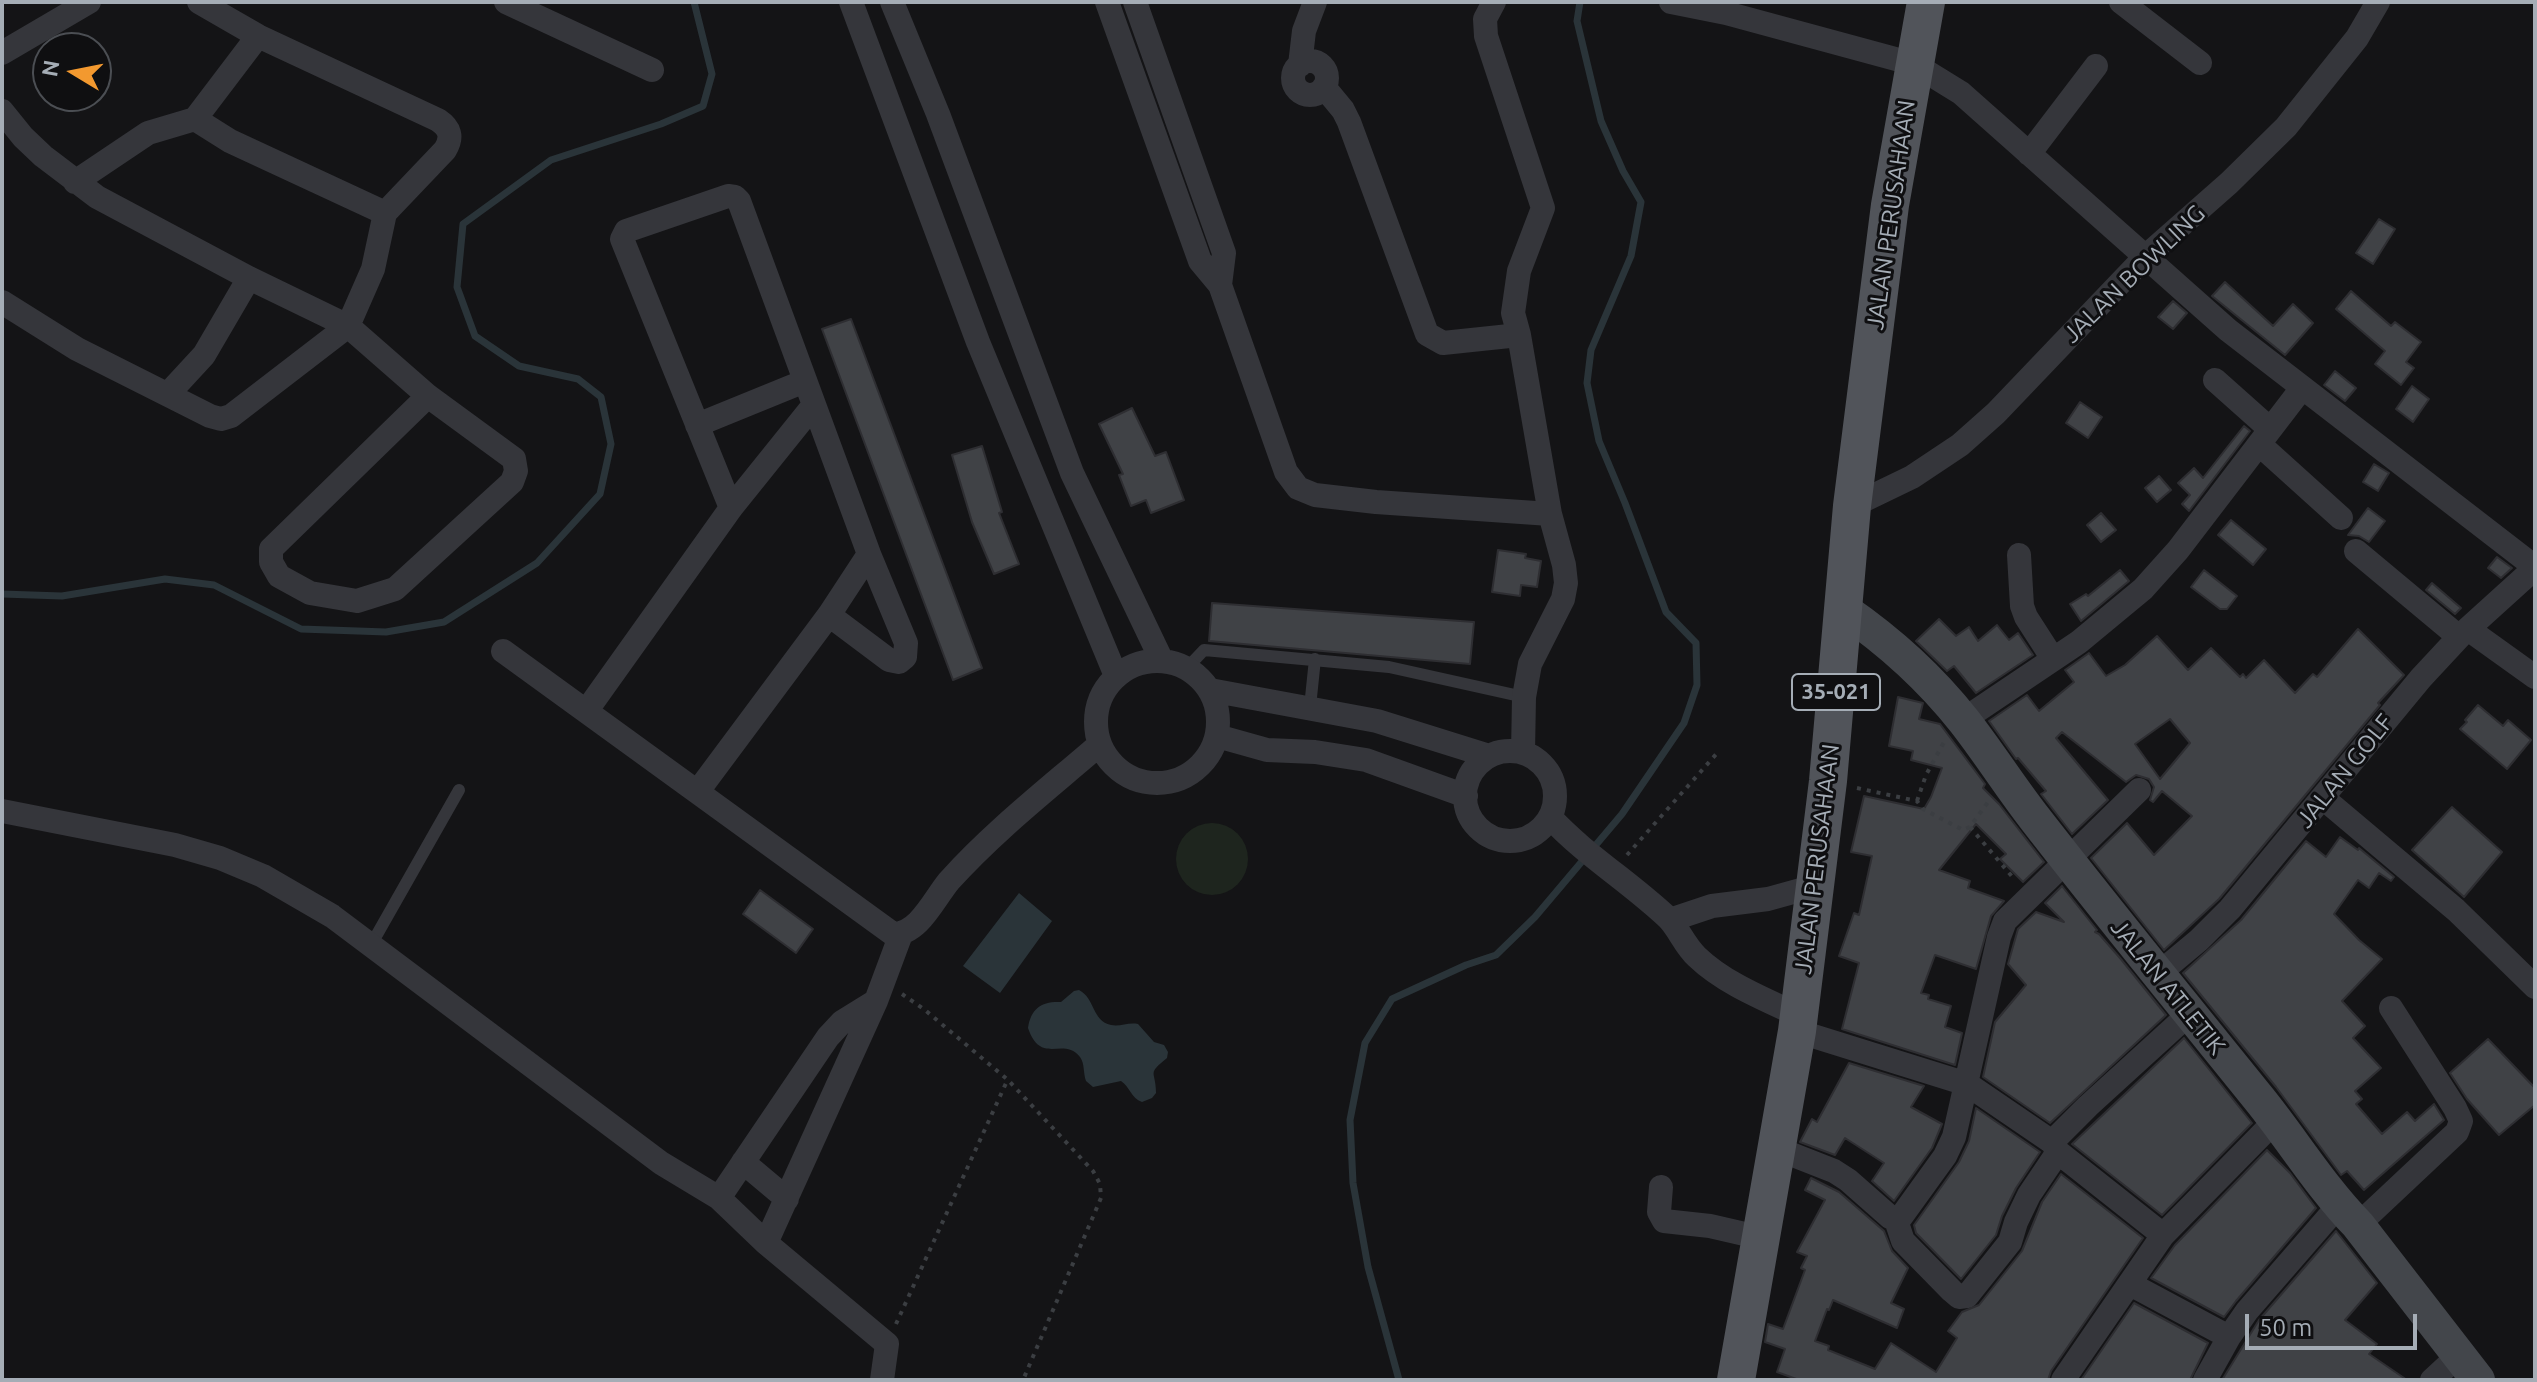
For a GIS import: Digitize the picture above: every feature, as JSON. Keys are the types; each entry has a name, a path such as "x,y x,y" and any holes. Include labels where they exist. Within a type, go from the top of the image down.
{"main road":[{"name":"JALAN PERUSAHAAN","path":"1736,1380 1798,1023 1828,781 1852,506 1890,205 1926,2"}],"street":[{"path":"2,53 89,2"},
{"path":"2,302 77,349 210,416 227,418 348,326 376,261 385,213 445,150 450,138 449,130 432,116 258,36 199,2"},
{"path":"506,2 652,70"},
{"path":"892,2 938,114 1072,473 1162,661"},
{"path":"1107,2 1200,261 1220,285 1286,472 1292,481 1305,492 1376,502 1550,514"},
{"path":"1135,2 1224,253 1220,285"},
{"path":"1315,2 1304,31 1300,65 1311,61 1322,66 1327,76 1324,87 1349,122 1427,334 1443,343 1519,335"},
{"path":"1494,2 1485,19 1486,36 1543,208 1519,271 1513,313 1550,514 1564,565 1565,592 1530,664 1524,697 1523,753"},
{"path":"1671,2 1726,13 1914,64 1961,93 2228,330 2448,498 2532,575"},
{"path":"2121,2 2200,63"},
{"name":"JALAN BOWLING","path":"1852,506 1912,477 1960,445 1996,413 2145,257 2229,183 2286,127 2357,38 2378,2"},
{"path":"855,3 978,342 1116,676"},
{"path":"75,182 141,137 195,119 258,36"},
{"path":"2029,154 2096,66"},
{"path":"2,111 23,137 97,197 249,278 348,326 428,396 514,459 516,471 512,482 395,589 357,601 310,593 279,576 271,562 271,549 428,396"},
{"path":"195,119 230,141 385,213"},
{"path":"731,508 622,241 626,231 725,196 738,199 813,406 906,643 905,657 899,662 889,660 829,615"},
{"path":"168,394 204,355 249,278"},
{"path":"2215,380 2341,518"},
{"path":"697,425 805,381"},
{"path":"1961,718 2079,642 2143,589 2178,550 2302,388"},
{"path":"587,710 731,508 813,406"},
{"path":"2356,551 2464,633 2535,677"},
{"path":"698,791 829,615 869,554"},
{"path":"2019,555 2022,606 2053,659"},
{"name":"JALAN GOLF","path":"2157,975 2230,909 2421,678 2464,633 2532,575"},
{"name":"JALAN ATLETIK","path":"1844,610 1900,653 1961,718 2068,862 2276,1120 2468,1368"},
{"path":"503,651 888,933 901,934"},
{"path":"1162,661 1187,668 1210,690 1216,704 1217,736 1213,748 1198,769 1175,782 1149,784 1125,775 1106,756 1096,727 1098,708 1116,676 1138,664 1162,661"},
{"path":"1210,690 1377,721 1489,756"},
{"path":"1217,736 1267,750 1315,752 1366,760 1466,796"},
{"path":"766,1243 880,991 901,934 916,924 947,884 993,835 1100,744"},
{"path":"1558,826 1526,839 1494,839 1476,826 1470,817 1466,796 1472,773 1489,756 1506,751 1523,753 1537,760 1548,771 1554,787 1558,826 1670,920 1685,945 1716,973 1798,1023 1967,1084 2055,1147 2163,1235"},
{"path":"1896,1220 1931,1177 1951,1145 2005,921 2139,790"},
{"path":"2323,798 2456,910 2535,987"},
{"path":"2,811 175,845 220,858 263,876 332,916 661,1163 719,1198 766,1243 887,1344 882,1380"},
{"path":"1670,920 1712,906 1768,899 1815,886"},
{"path":"719,1198 828,1037 880,991"},
{"path":"2205,1380 2229,1337 2256,1301 2348,1215 2457,1132 2461,1121 2455,1108 2391,1008"},
{"path":"1778,1149 1834,1171 1856,1187 1896,1220 1903,1241 1952,1291 1959,1297 1967,1296 2010,1242 2016,1222 2055,1147 2088,1106 2189,1014"},
{"path":"2063,1380 2163,1235 2276,1120"},
{"path":"743,1162 787,1199"},
{"path":"1661,1187 1659,1212 1664,1221 1721,1228 1762,1238"},
{"path":"2130,1284 2229,1337"},
{"path":"2432,1380 2468,1368"}],"lane":[{"path":"1187,668 1204,650 1315,659 1389,667 1524,697"},
{"path":"1310,707 1315,659"},
{"path":"371,945 459,790"}],"path":[{"path":"1917,801 1926,775 1961,718"},
{"path":"1610,870 1718,752"},
{"path":"1828,781 1917,801 1923,809 1963,830 1970,827 2005,778"},
{"path":"1970,827 2029,897"},
{"path":"880,991 925,1010 1008,1080 1093,1171 1100,1184 1101,1198 1023,1380"},
{"path":"887,1344 1008,1080"}],"shaded area":[{"path":"1212,823 1232,829 1242,839 1248,859 1242,879 1232,889 1212,895 1192,889 1182,879 1176,859 1182,839 1192,829"},
{"path":"1019,893 1052,921 1000,993 963,966"},
{"path":"1079,990 1105,1023 1138,1024 1154,1042 1164,1045 1167,1058 1154,1070 1156,1093 1152,1098 1142,1102 1138,1100 1121,1081 1093,1087 1086,1081 1082,1060 1073,1051 1039,1046 1033,1039 1028,1028 1038,1007 1061,1002"}],"building":[{"path":"2379,219 2395,229 2373,264 2356,253"},
{"path":"2225,282 2273,326 2293,304 2313,323 2285,355 2212,296"},
{"path":"2351,291 2391,326 2395,322 2421,342 2406,362 2414,368 2401,385 2375,364 2385,351 2336,309"},
{"path":"2173,301 2187,313 2173,329 2158,317"},
{"path":"851,319 982,668 953,680 822,329"},
{"path":"2335,371 2356,388 2345,401 2324,385"},
{"path":"2412,386 2429,399 2413,422 2396,409"},
{"path":"2080,402 2102,417 2088,438 2066,423"},
{"path":"1132,408 1155,456 1166,452 1184,500 1151,513 1146,500 1131,506 1119,475 1123,474 1099,424"},
{"path":"2244,426 2250,431 2189,511 2182,504 2190,495 2178,483 2194,468 2203,478"},
{"path":"982,446 1002,512 999,513 1019,564 994,574 972,522 952,455"},
{"path":"2374,464 2389,473 2378,491 2363,482"},
{"path":"2159,476 2171,490 2157,502 2145,488"},
{"path":"2368,508 2385,521 2369,542 2359,536 2348,535"},
{"path":"2101,513 2116,530 2101,542 2087,525"},
{"path":"2231,520 2266,549 2253,565 2218,535"},
{"path":"1498,550 1526,554 1525,558 1541,561 1537,587 1521,585 1520,596 1492,592"},
{"path":"2497,557 2512,568 2501,578 2488,568"},
{"path":"2120,570 2129,581 2081,621 2070,604 2086,594 2088,596"},
{"path":"2204,570 2237,596 2227,609 2220,609 2191,587"},
{"path":"2432,583 2461,608 2455,614 2426,590"},
{"path":"1212,603 1474,622 1470,664 1209,641"},
{"path":"1939,619 1956,636 1969,627 1978,641 1997,625 2009,640 2018,633 2033,655 1976,693 1954,666 1947,671 1916,641"},
{"path":"2358,629 2404,675 2219,899 2164,950 2091,858 2127,823 2154,855 2192,816 2162,791 2153,802 2150,800 2154,787 2149,779 2136,775 2126,782 2062,732 2056,738 2108,800 2072,834 2041,794 2046,791 2016,759 1989,721 2027,695 2039,711 2074,682 2065,670 2089,653 2106,676 2125,665 2157,636 2188,670 2211,648 2240,677 2243,674 2246,678 2264,660 2295,693 2313,674 2317,677","holes":["2170,719 2190,743 2160,779 2135,744"]},
{"path":"1898,697 1923,703 1919,719 1940,724 1985,784 1983,788 2044,862 2023,882 2000,859 2006,854 1976,824 1939,870 1970,881 1968,888 2004,901 1991,916 1976,969 1935,955 1921,993 1929,995 1928,999 1951,1006 1945,1027 1962,1033 1955,1065 1842,1029 1859,963 1839,956 1854,913 1859,915 1872,856 1851,852 1864,796 1924,809 1942,768 1911,760 1913,751 1889,746"},
{"path":"2478,705 2503,726 2508,720 2531,740 2507,769 2460,729"},
{"path":"2452,807 2502,852 2464,897 2412,850"},
{"path":"2340,837 2359,848 2394,877 2391,881 2379,873 2369,888 2358,880 2334,914 2382,959 2342,1001 2365,1026 2353,1038 2381,1068 2355,1091 2362,1099 2356,1104 2382,1134 2407,1112 2415,1121 2434,1104 2444,1120 2364,1190 2347,1171 2341,1175 2276,1087 2183,973 2241,920 2306,841 2326,857"},
{"path":"2062,886 2097,930 2095,932 2166,1015 2050,1123 1983,1077 1995,1022 2026,985 2008,964 2018,929 2036,912 2064,922 2045,903"},
{"path":"760,890 813,929 796,953 743,914"},
{"path":"2184,1038 2252,1123 2162,1215 2072,1144"},
{"path":"2488,1039 2535,1088 2535,1105 2499,1135 2467,1099 2450,1073"},
{"path":"1849,1063 1924,1086 1911,1107 1942,1124 1932,1148 1894,1201 1872,1181 1884,1163 1845,1138 1835,1155 1800,1142 1812,1119 1817,1122"},
{"path":"1976,1108 2040,1152 2016,1188 1996,1235 1961,1279 1916,1233 1914,1225 1959,1162 1969,1141"},
{"path":"2267,1150 2290,1173 2316,1208 2224,1317 2151,1278 2175,1245"},
{"path":"2061,1174 2143,1238 2051,1371 2048,1380 1799,1380 1777,1372 1785,1349 1765,1342 1768,1324 1783,1329 1805,1270 1801,1268 1807,1256 1797,1252 1825,1200 1805,1190 1811,1178 1839,1192 1884,1231 1892,1251 1908,1268 1891,1303 1904,1309 1897,1328 1833,1300 1815,1341 1829,1346 1828,1350 1875,1369 1891,1343 1936,1372 1957,1338 1948,1331 1962,1312 1979,1305 2022,1251 2042,1202"},
{"path":"2336,1231 2377,1283 2345,1320 2377,1344 2369,1354 2407,1380 2222,1380 2259,1320"},
{"path":"2134,1303 2208,1343 2190,1380 2081,1380"}],"waterway":[{"path":"2,594 62,596 165,579 214,585 301,629 386,632 444,622 537,563 600,494 611,444 601,397 578,379 519,366 475,336 457,287 463,224 551,160 661,124 703,106 712,74 694,2"},
{"path":"1399,1380 1368,1267 1353,1183 1350,1120 1365,1043 1392,999 1466,965 1496,955 1535,917 1622,814 1684,723 1697,685 1696,643 1666,612 1599,441 1587,383 1591,350 1631,256 1641,202 1623,171 1601,121 1577,21 1580,2"}]}
